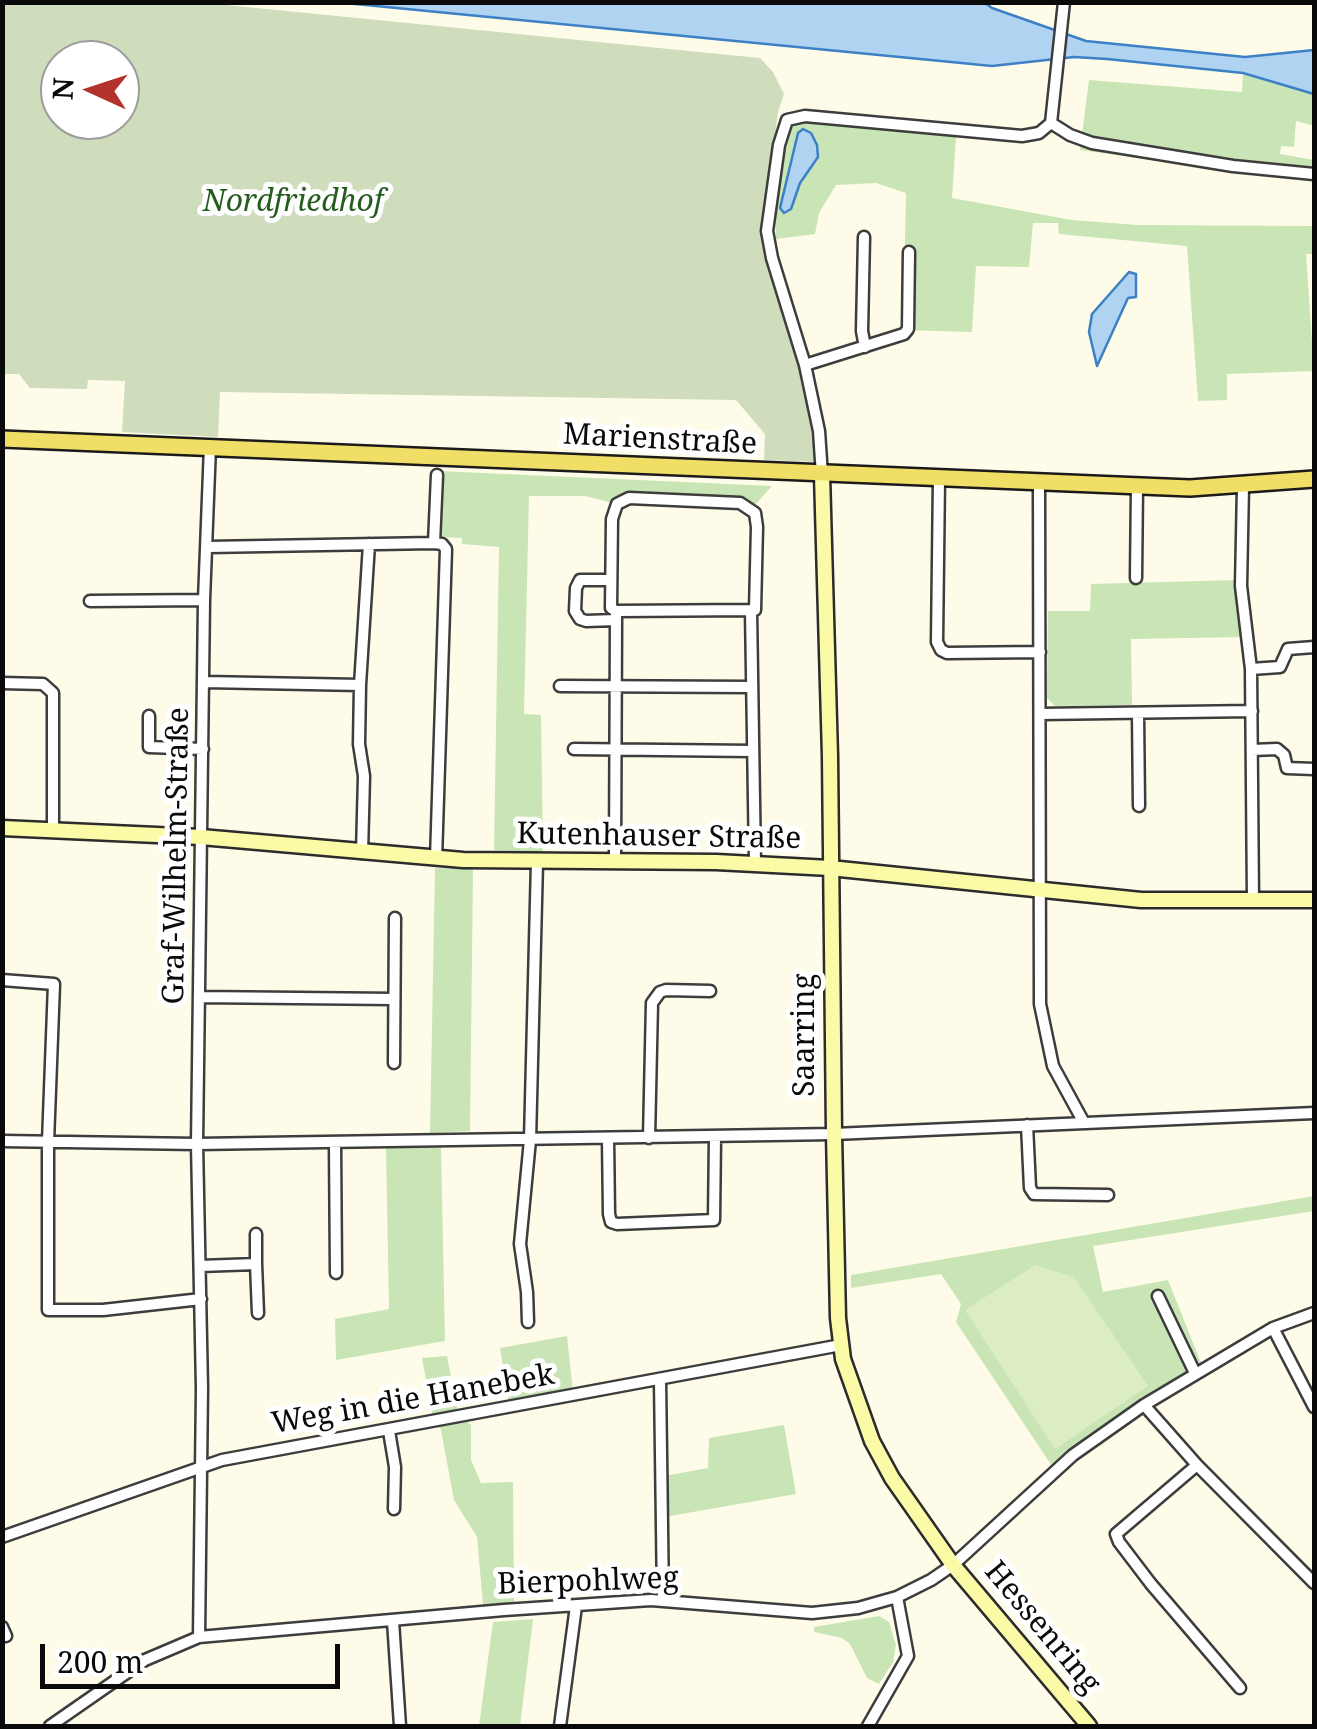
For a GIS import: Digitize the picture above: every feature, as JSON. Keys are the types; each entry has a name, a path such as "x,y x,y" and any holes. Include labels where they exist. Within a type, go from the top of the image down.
{"main road":[{"name":"Marienstraße","path":"2,439 1138,486 1243,486 1314,479"}],"street":[{"path":"822,475 806,365 767,231 780,136 787,120 805,116 1022,136 1038,133 1051,123 1064,2"},
{"path":"1051,123 1092,143 1233,166 1314,174"},
{"path":"864,237 865,347"},
{"path":"806,365 904,334 908,329 909,252"},
{"path":"910,266 924,266"},
{"name":"Graf-Wilhelm-Straße","path":"199,1637 202,1466 197,1144 204,600 210,446"},
{"path":"434,543 437,475"},
{"name":"Saarring","path":"822,475 840,1345 849,1381 882,1461 953,1565"},
{"path":"939,478 937,642 941,650 1040,652"},
{"path":"1038,482 1040,1004 1052,1066 1083,1122"},
{"path":"1136,578 1138,486"},
{"path":"1243,486 1242,586 1251,668 1253,901"},
{"path":"612,580 580,580 575,611 580,619 586,621 616,615 755,610 757,521 752,510 740,503 622,500 616,504 612,519 612,580 611,608 616,615 615,862"},
{"path":"208,547 434,543 446,548 436,859"},
{"path":"362,853 364,776 358,744 369,544"},
{"path":"90,601 204,600"},
{"path":"751,610 755,864"},
{"path":"1251,668 1280,668 1291,647 1314,647"},
{"path":"205,682 360,685"},
{"path":"2,683 43,684 53,693 53,830"},
{"path":"560,686 752,687"},
{"path":"1040,714 1252,711"},
{"path":"1138,713 1140,806"},
{"path":"149,716 148,746 204,749"},
{"path":"1252,750 1277,749 1284,755 1287,768 1314,769"},
{"path":"574,750 753,751"},
{"name":"Kutenhauser Straße","path":"2,828 201,837 436,859 830,868 1141,900 1314,900"},
{"path":"528,1322 520,1244 530,1140 537,862"},
{"path":"394,1063 395,918"},
{"path":"8,980 54,984 48,1142 48,1310 103,1310 201,1299"},
{"path":"649,1138 652,1003 666,990 710,991"},
{"path":"199,997 394,999"},
{"path":"2,1141 335,1143 834,1134 1314,1112"},
{"path":"1027,1125 1030,1188 1034,1194 1108,1195"},
{"path":"608,1138 611,1222 636,1224 714,1220 715,1136"},
{"path":"335,1143 336,1273"},
{"path":"256,1234 258,1313"},
{"path":"200,1266 256,1264"},
{"path":"1158,1296 1195,1373"},
{"name":"Bierpohlweg","path":"50,1726 145,1660 199,1637 664,1600 812,1613 858,1608 897,1598 953,1565 1074,1456 1144,1405 1274,1328 1314,1313"},
{"path":"1274,1328 1314,1407"},
{"name":"Weg in die Hanebek","path":"2,1538 202,1466 840,1345"},
{"path":"660,1380 664,1600"},
{"path":"1144,1405 1197,1466 1314,1582"},
{"path":"388,1431 395,1467 394,1509"},
{"path":"1197,1466 1116,1534 1151,1584 1240,1688"},
{"name":"Hessenring","path":"953,1565 1088,1726"},
{"path":"868,1726 908,1656 897,1598"},
{"path":"560,1726 576,1606"},
{"path":"393,1621 400,1726"}],"green space":[{"name":"Nordfriedhof","path":"2,3 206,3 760,58 773,72 784,94 778,112 762,245 805,391 816,462 764,460 765,434 736,400 220,392 218,437 122,432 125,381 88,380 87,389 30,388 19,374 3,374"},
{"path":"1243,73 1314,94 1314,126 1296,121 1294,147 1281,146 1280,154 1314,160 1314,182 1080,150 1089,80 1242,92"},
{"path":"795,121 956,137 952,198 1072,220 1138,225 1314,226 1314,254 1306,254 1314,371 1227,374 1227,400 1198,401 1187,246 1059,234 1058,223 1033,223 1029,267 976,266 972,332 903,330 906,193 876,183 836,185 819,213 815,234 776,239 775,208 790,125"},
{"path":"439,471 772,486 753,507 744,502 613,503 585,496 529,496 524,714 541,715 543,852 494,850 499,547 437,537"},
{"path":"1238,580 1245,637 1131,639 1132,705 1055,706 1047,698 1048,611 1090,611 1091,584"},
{"path":"435,868 473,869 470,1131 430,1133"},
{"path":"441,1146 445,1341 336,1360 335,1319 389,1309 386,1148"},
{"path":"1314,1196 1314,1211 1093,1246 1103,1292 1168,1280 1201,1363 1068,1451 1052,1466 956,1322 961,1304 941,1274 851,1288 851,1275"},
{"path":"1035,1265 1074,1277 1148,1386 1055,1449 965,1310"},
{"path":"567,1336 573,1392 509,1404 500,1348"},
{"path":"447,1356 458,1413 471,1425 471,1460 481,1483 513,1482 514,1603 483,1605 477,1537 454,1500 422,1358"},
{"path":"784,1425 796,1494 664,1517 664,1476 708,1468 709,1438"},
{"path":"879,1616 889,1622 896,1645 893,1662 879,1684 867,1678 850,1644 842,1638 814,1632 814,1627"},
{"path":"533,1619 520,1726 479,1726 493,1622"}],"water":[{"path":"345,3 985,3 1086,41 1245,57 1314,50 1314,94 1243,73 1107,59 1074,57 992,66"},
{"path":"803,129 811,133 818,157 800,183 791,209 784,213 780,208 798,133"},
{"path":"1129,272 1136,274 1136,297 1128,298 1097,366 1089,332 1092,314"}]}
